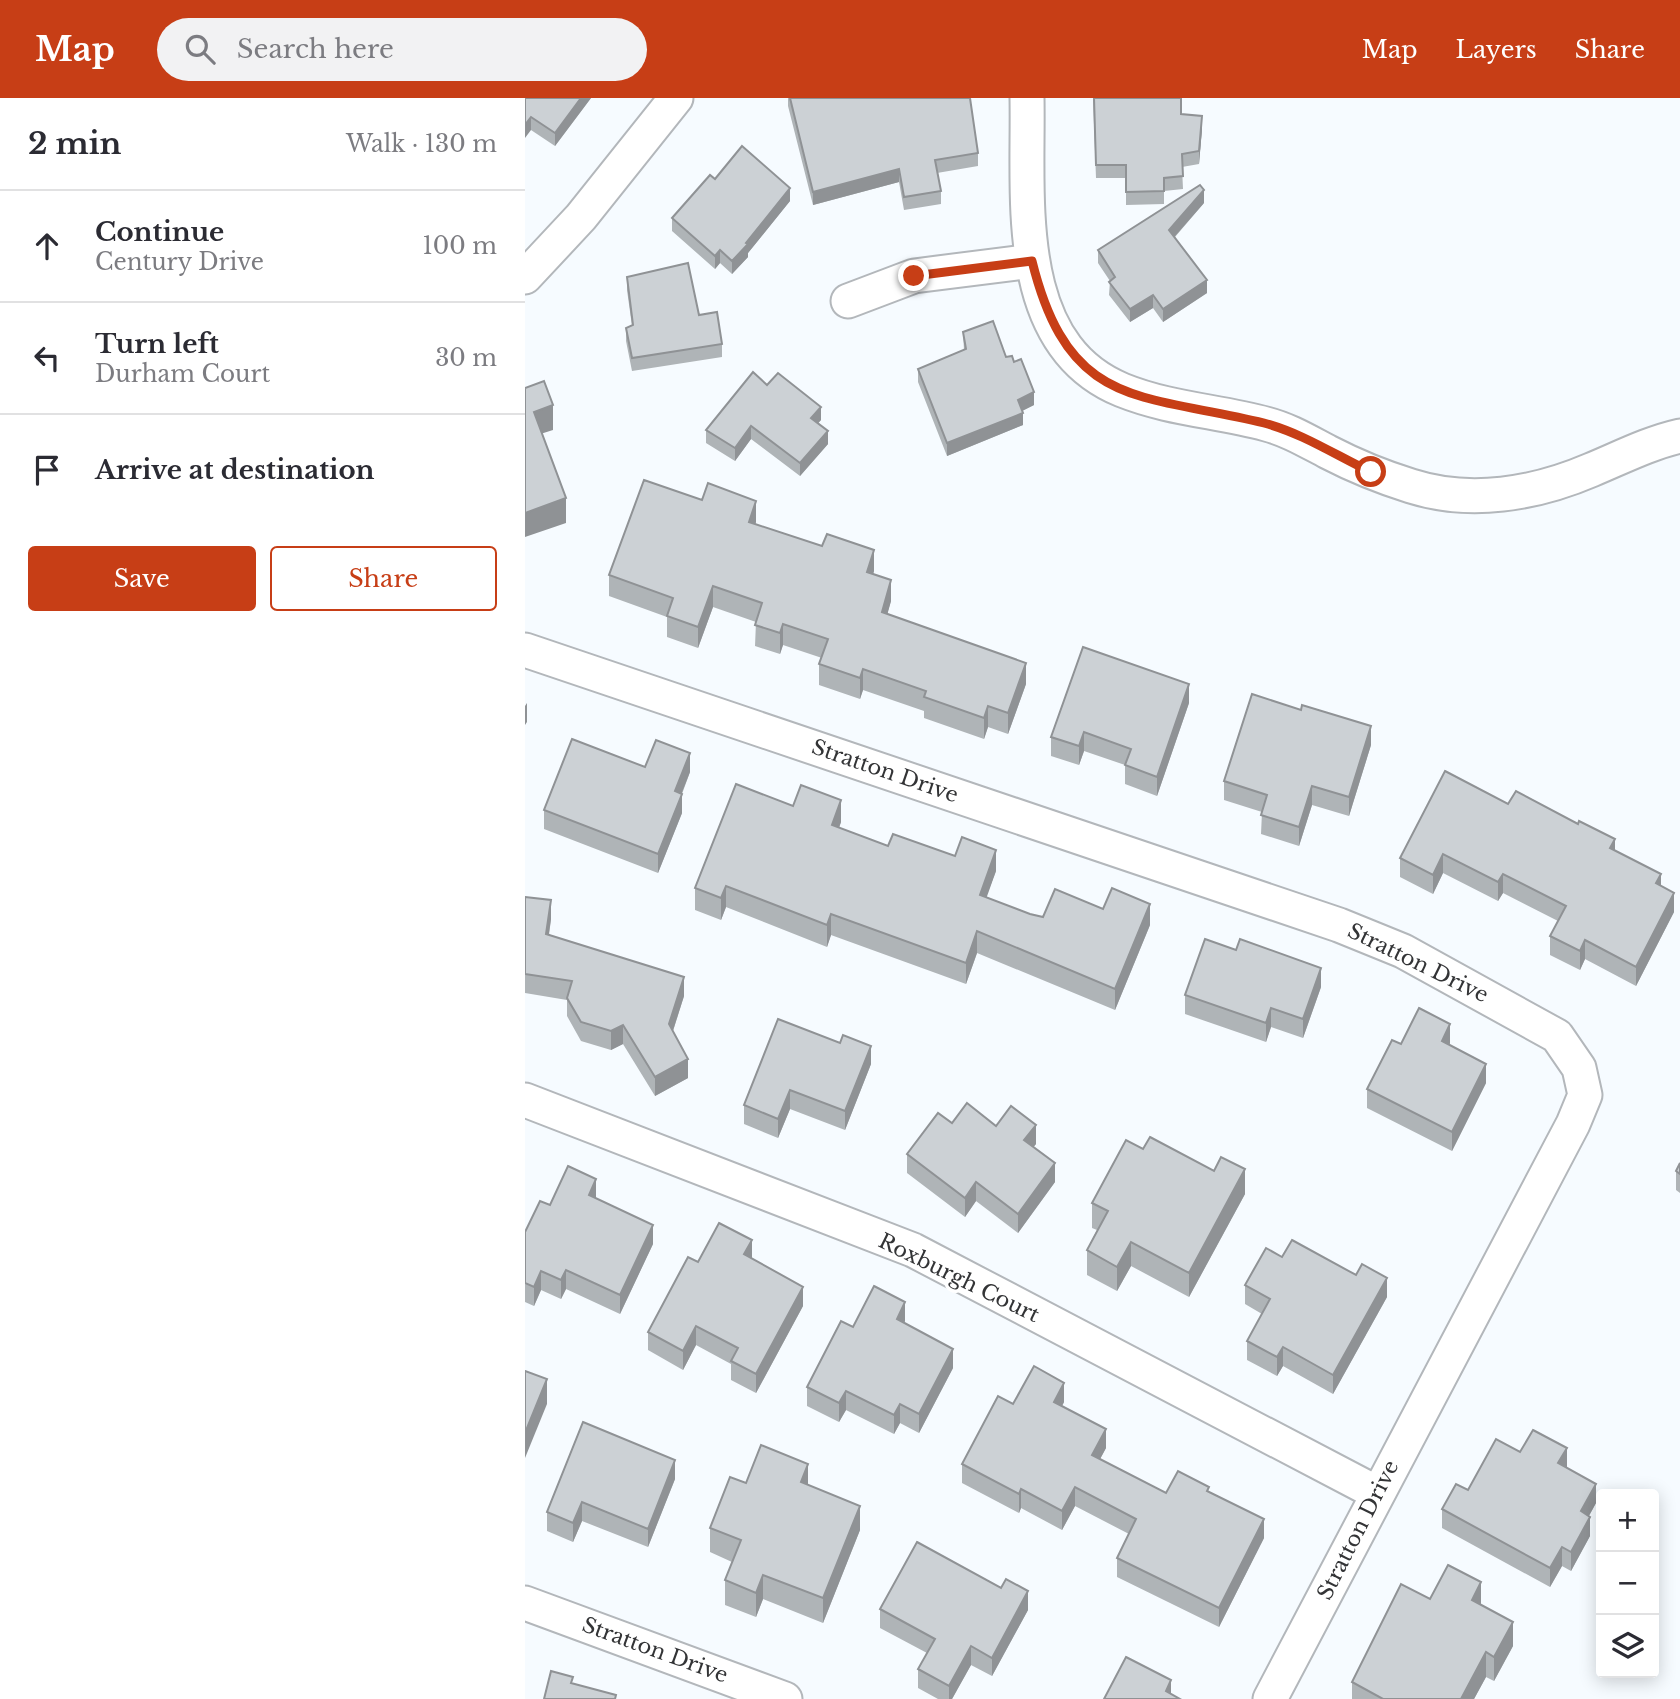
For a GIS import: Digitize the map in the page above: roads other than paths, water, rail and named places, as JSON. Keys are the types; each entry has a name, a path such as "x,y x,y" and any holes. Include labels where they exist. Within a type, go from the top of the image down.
{"street":[{"path":"525,277 580,217 677,98"},
{"path":"1027,98 1032,261 1042,303 1054,328 1090,373 1121,390 1172,407 1265,423 1294,433 1371,472 1435,493 1484,496 1512,494 1588,472 1680,436"},
{"path":"848,301 914,276 1032,261"},
{"name":"Stratton Drive","path":"525,650 1339,925 1403,951 1557,1037 1579,1068 1585,1095 1573,1124 1270,1699"},
{"name":"Roxburgh Court","path":"525,1100 913,1250 1377,1493"},
{"name":"Stratton Drive","path":"525,1603 768,1696"}]}
